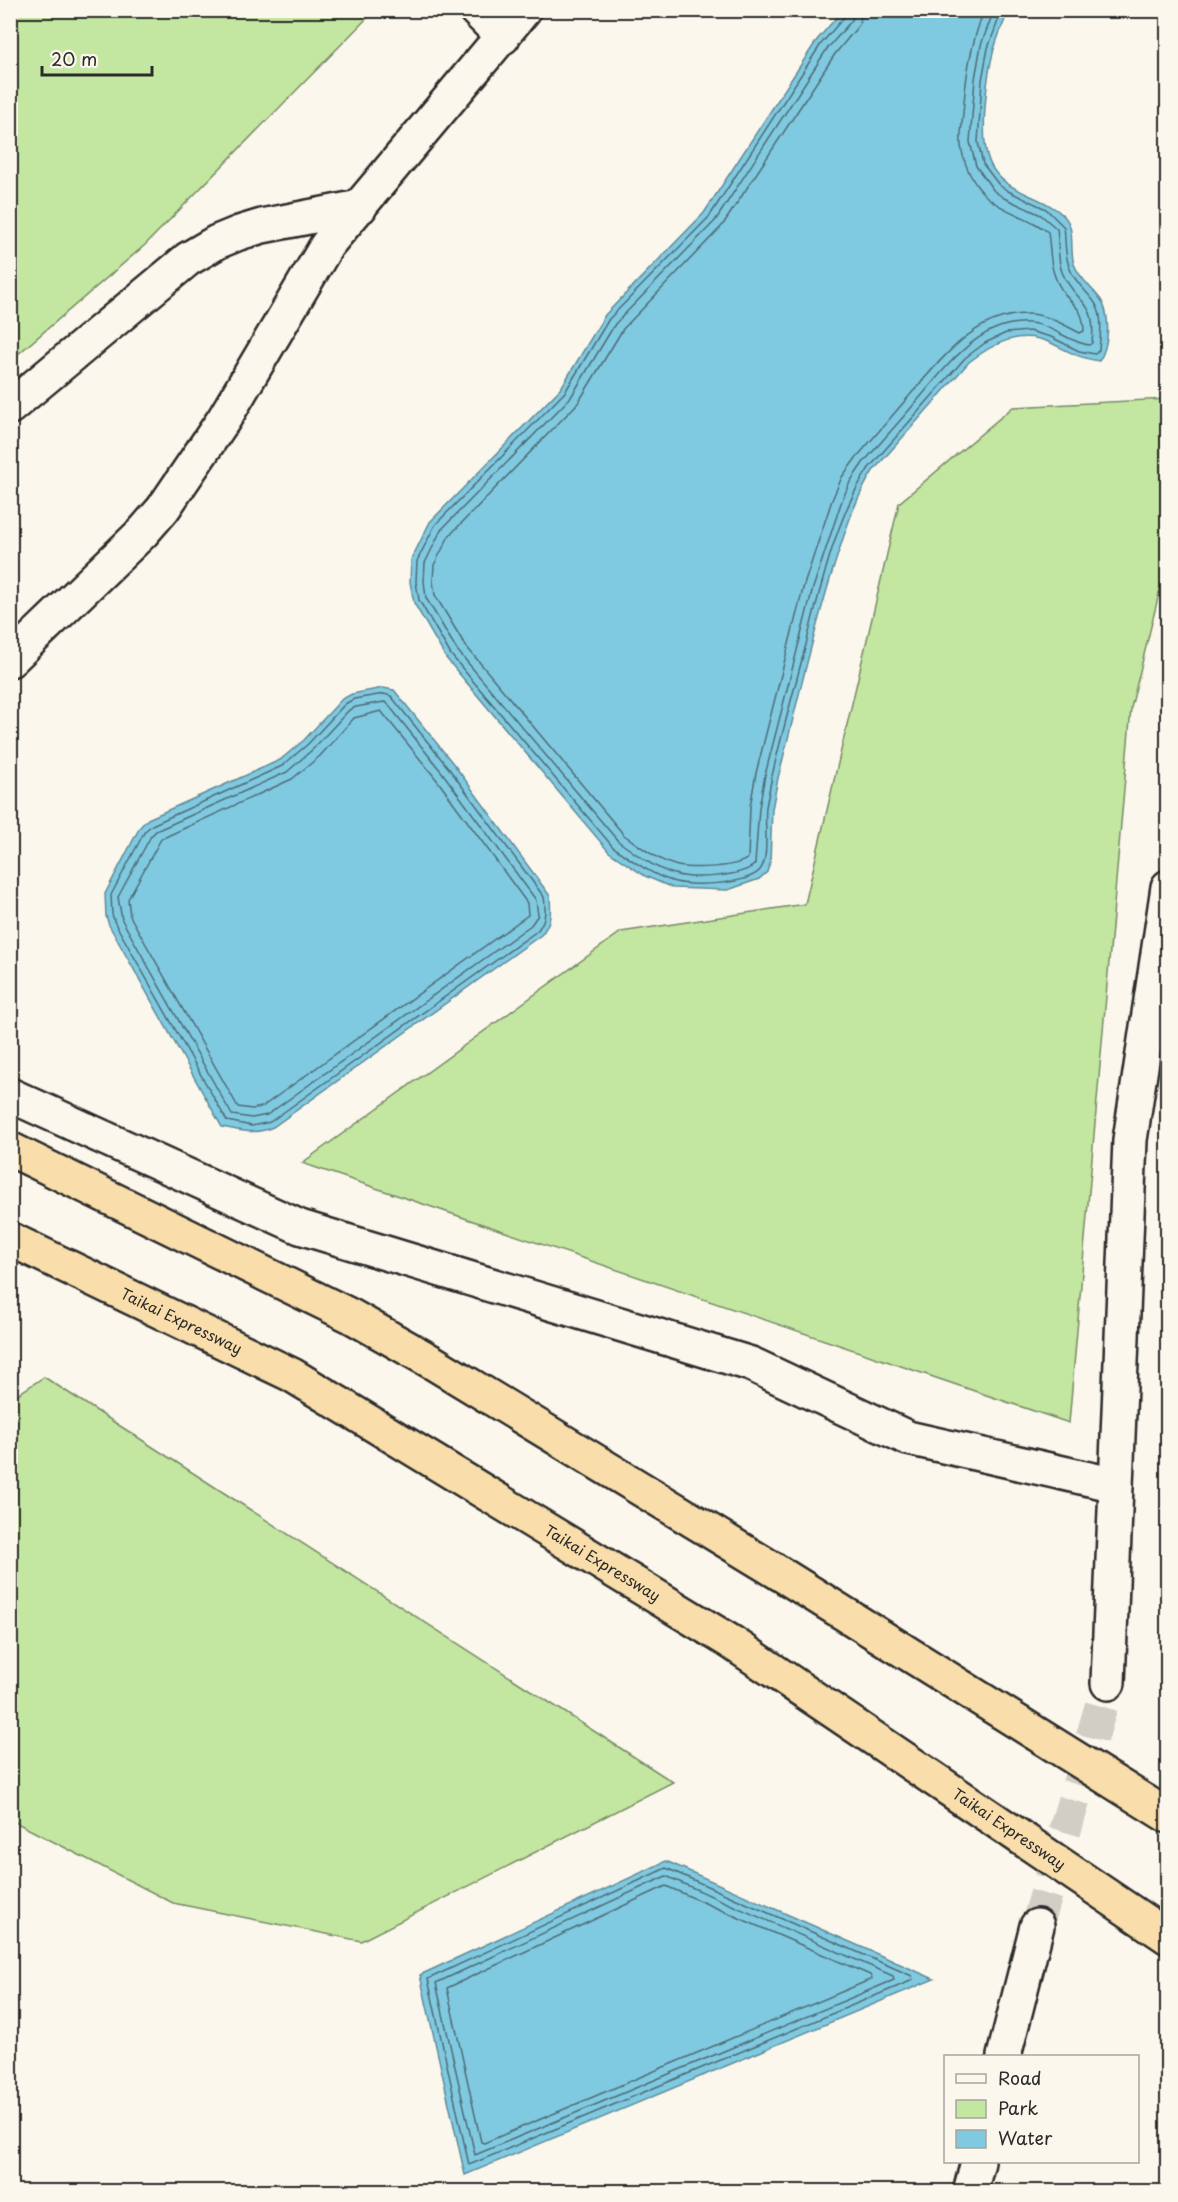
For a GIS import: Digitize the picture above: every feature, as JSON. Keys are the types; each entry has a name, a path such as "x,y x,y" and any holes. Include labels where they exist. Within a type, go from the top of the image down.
{"highway":[{"path":"10,1149 351,1316 432,1362 776,1571 1167,1816"},
{"name":"Taikai Expressway","path":"10,1239 291,1375 731,1642 1167,1936"}],"street":[{"path":"476,10 503,37"},
{"path":"10,660 163,509 224,419 327,245 524,10"},
{"path":"10,406 188,259 217,242 262,226 360,207"},
{"path":"1108,1683 1130,1140 1167,887"},
{"path":"10,1095 300,1227 751,1364 908,1438 1116,1485"},
{"path":"1004,2055 1037,1926"},
{"path":"970,2192 978,2163"}],"green space":[{"path":"11,10 374,11 145,245 11,360"},
{"path":"1167,399 1167,561 1131,708 1069,1423 302,1163 621,932 805,904 899,503 1013,407"},
{"path":"44,1377 673,1782 361,1941 173,1903 11,1820 11,1399"}],"water":[{"path":"842,11 1008,11 994,49 987,89 984,122 989,161 995,172 1012,187 1055,209 1068,221 1074,264 1079,275 1101,300 1106,314 1107,340 1099,361 1029,337 1008,340 988,349 969,362 873,471 861,492 847,526 813,641 778,778 772,809 770,862 767,872 759,879 728,890 673,888 645,876 609,852 446,658 414,603 410,582 411,560 430,522 561,388 605,315 704,213 817,40"},
{"path":"383,688 394,690 455,766 550,896 549,921 541,935 273,1127 254,1132 222,1127 109,925 106,916 105,894 140,827 148,819 280,760 304,740 342,699 352,694"},
{"path":"666,1861 934,1979 465,2175 420,1975"}],"tunnel":[{"path":"1037,1926 1108,1683"}]}
